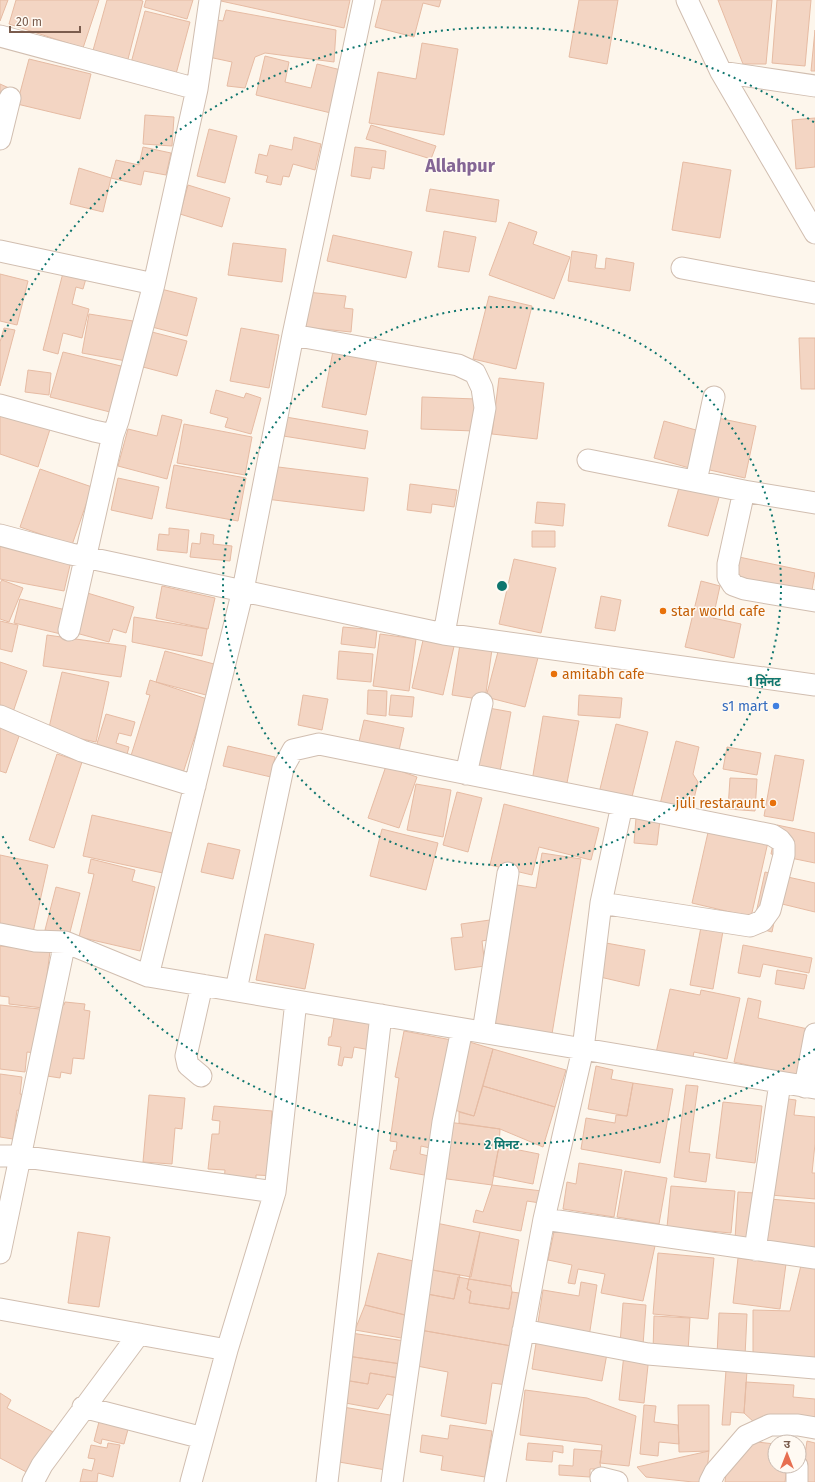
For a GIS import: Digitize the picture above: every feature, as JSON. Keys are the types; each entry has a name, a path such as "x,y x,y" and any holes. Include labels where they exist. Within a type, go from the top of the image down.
{"street":[{"path":"69,630 113,435 154,284 197,89 210,0"},
{"path":"148,976 244,590 293,335 364,0"},
{"path":"687,0 721,72 815,233"},
{"path":"0,36 197,89"},
{"path":"721,72 815,86"},
{"path":"0,140 10,98"},
{"path":"0,251 154,284"},
{"path":"682,268 815,293"},
{"path":"293,335 458,365 475,373 482,388 485,408 444,634"},
{"path":"696,481 714,397"},
{"path":"0,405 113,435"},
{"path":"588,460 744,491 815,502"},
{"path":"744,491 728,564 728,577 733,585 744,589 815,601"},
{"path":"0,535 85,557 444,634 815,685"},
{"path":"466,774 482,703"},
{"path":"0,716 82,751 195,786"},
{"path":"236,990 283,768 293,750 319,744 772,835 780,840 784,845 784,855 770,910 762,921 750,926 601,903"},
{"path":"495,1482 544,1219 583,1049 601,903 622,805"},
{"path":"483,1032 508,872"},
{"path":"0,934 35,941 66,942 148,976 810,1088 815,1034"},
{"path":"0,1253 10,1156 36,1085 66,942"},
{"path":"201,1076 188,1066 186,1056 202,985"},
{"path":"191,1482 227,1350 275,1192 296,1001"},
{"path":"327,1482 381,1015"},
{"path":"392,1482 443,1122 462,1029"},
{"path":"755,1250 780,1082"},
{"path":"10,1156 275,1192"},
{"path":"544,1219 815,1258"},
{"path":"0,1309 227,1350"},
{"path":"523,1330 648,1354 815,1368"},
{"path":"33,1482 42,1465 83,1407 139,1334"},
{"path":"83,1407 203,1438"},
{"path":"710,1482 715,1472 746,1436 770,1425 804,1432"}],"building":[{"path":"0,0 8,0 0,21"},
{"path":"16,0 99,0 83,48 9,24"},
{"path":"107,0 143,1 127,63 92,54"},
{"path":"146,0 193,0 187,19 144,7"},
{"path":"221,0 350,0 344,28"},
{"path":"382,0 441,0 439,7 423,3 414,37 375,27"},
{"path":"579,0 618,0 607,64 569,57"},
{"path":"718,0 772,0 766,64 743,64"},
{"path":"777,0 811,0 805,66 772,63"},
{"path":"226,10 336,30 334,62 265,53 255,57 245,88 227,86 232,62 204,56 211,19 223,21"},
{"path":"145,11 190,22 176,74 131,63"},
{"path":"815,30 815,71 811,71"},
{"path":"422,43 458,49 444,135 369,123 378,72 416,79"},
{"path":"265,56 289,62 285,82 311,88 317,64 345,71 335,114 256,95"},
{"path":"29,59 91,74 80,119 17,104"},
{"path":"0,84 9,88 3,106 0,105"},
{"path":"145,115 174,117 172,146 143,144"},
{"path":"815,118 815,167 796,169 792,120"},
{"path":"371,125 436,146 431,159 366,139"},
{"path":"209,129 237,136 225,183 197,176"},
{"path":"294,137 321,144 315,170 293,164 289,177 283,176 281,185 266,182 268,176 255,173 259,154 267,156 270,145 292,150"},
{"path":"143,147 171,153 166,175 144,171 141,185 111,178 116,160 139,165"},
{"path":"355,147 386,151 384,169 372,167 370,179 351,176"},
{"path":"683,162 731,170 720,238 672,230"},
{"path":"79,168 111,178 103,212 70,204"},
{"path":"188,185 230,198 222,227 180,214"},
{"path":"430,189 499,200 496,222 426,211"},
{"path":"509,222 537,232 533,244 570,257 554,299 489,275"},
{"path":"444,231 476,237 469,272 438,267"},
{"path":"333,235 412,252 406,278 327,261"},
{"path":"233,243 286,249 282,282 228,275"},
{"path":"572,251 597,255 595,268 605,269 606,258 634,263 630,291 568,281"},
{"path":"64,269 87,275 83,289 76,287 72,304 89,309 82,338 63,333 58,354 43,350"},
{"path":"0,274 28,281 17,325 0,321"},
{"path":"157,288 197,298 187,336 148,326"},
{"path":"307,292 346,296 344,308 353,309 351,332 303,327"},
{"path":"489,296 532,306 516,369 473,359"},
{"path":"89,314 133,321 126,361 82,353"},
{"path":"4,328 15,330 0,386 0,342"},
{"path":"241,328 279,335 269,388 230,381"},
{"path":"152,332 187,341 177,376 143,367"},
{"path":"799,338 815,338 815,389 801,389"},
{"path":"333,351 377,360 366,415 322,407"},
{"path":"63,352 121,366 110,412 50,397"},
{"path":"28,370 51,373 49,395 25,392"},
{"path":"499,378 544,383 537,439 492,434"},
{"path":"216,390 244,398 246,393 261,398 251,434 225,427 228,418 210,413"},
{"path":"422,397 476,399 474,431 421,429"},
{"path":"0,406 52,423 38,467 0,454"},
{"path":"162,415 182,420 167,479 118,466 128,429 157,436"},
{"path":"280,416 368,431 365,449 277,435"},
{"path":"713,417 756,426 745,478 701,468"},
{"path":"664,421 703,432 693,469 654,458"},
{"path":"184,424 252,437 245,475 177,463"},
{"path":"174,465 246,478 238,521 166,508"},
{"path":"270,466 368,478 364,511 266,499"},
{"path":"40,469 92,487 72,545 20,527"},
{"path":"118,478 159,487 152,519 111,510"},
{"path":"410,484 457,490 454,507 432,504 431,513 407,510"},
{"path":"680,484 720,494 708,536 668,526"},
{"path":"537,502 565,504 563,526 535,523"},
{"path":"169,528 189,530 187,553 157,550 159,534 169,535"},
{"path":"532,531 555,531 555,547 532,547"},
{"path":"201,533 214,535 213,544 232,546 230,561 190,557 192,543 200,544"},
{"path":"0,535 74,548 64,591 0,579"},
{"path":"739,557 815,573 811,596 734,579"},
{"path":"514,559 556,568 541,633 499,624"},
{"path":"2,580 23,588 9,622 0,619 0,583"},
{"path":"701,581 720,586 713,618 741,624 734,658 685,647"},
{"path":"162,586 215,598 208,629 156,618"},
{"path":"84,592 134,607 126,633 113,629 109,642 76,633"},
{"path":"601,596 621,600 615,631 595,628"},
{"path":"20,599 66,610 61,634 14,623"},
{"path":"134,617 207,629 202,656 132,642"},
{"path":"0,621 18,625 12,652 0,649"},
{"path":"343,627 377,630 375,648 341,644"},
{"path":"380,634 416,639 409,691 373,686"},
{"path":"47,635 126,646 121,677 43,666"},
{"path":"424,636 455,642 443,695 412,688"},
{"path":"461,638 493,642 485,700 452,695"},
{"path":"500,644 539,654 525,707 486,697"},
{"path":"165,651 214,664 206,695 156,682"},
{"path":"339,651 373,654 371,682 337,679"},
{"path":"0,662 27,671 12,715 0,711"},
{"path":"62,672 109,682 96,742 48,732"},
{"path":"150,680 207,699 181,779 129,762 150,695 146,694"},
{"path":"368,690 387,691 386,716 367,714"},
{"path":"303,695 328,699 322,730 298,725"},
{"path":"391,695 414,697 412,717 389,715"},
{"path":"579,695 622,698 620,718 578,715"},
{"path":"483,707 511,712 500,771 472,765"},
{"path":"106,714 135,722 131,736 119,733 116,743 129,747 126,758 95,750"},
{"path":"543,716 579,721 566,788 532,781"},
{"path":"0,717 23,725 6,773 0,771"},
{"path":"364,720 404,728 398,755 358,746"},
{"path":"616,724 648,732 631,801 599,793"},
{"path":"676,741 699,747 693,774 698,782 691,811 660,804"},
{"path":"228,746 275,757 271,777 223,766"},
{"path":"727,747 761,753 757,775 723,769"},
{"path":"57,754 82,762 54,848 29,840"},
{"path":"775,755 804,760 793,821 764,816"},
{"path":"386,766 417,777 399,828 368,818"},
{"path":"730,778 757,779 755,811 728,809"},
{"path":"416,784 451,790 443,837 407,830"},
{"path":"457,792 482,798 468,852 443,845"},
{"path":"504,804 599,828 591,860 539,847 532,875 490,865"},
{"path":"92,815 172,833 163,873 83,856"},
{"path":"636,818 660,820 657,845 634,843"},
{"path":"777,825 815,833 815,863 771,854"},
{"path":"709,828 768,842 751,917 692,903"},
{"path":"382,829 438,843 426,890 370,876"},
{"path":"208,843 240,850 233,879 201,872"},
{"path":"542,853 581,859 552,1034 488,1024 511,884 536,888"},
{"path":"0,855 48,865 32,937 0,930"},
{"path":"91,859 135,870 132,881 155,887 140,951 79,937 94,874 88,873"},
{"path":"765,872 815,883 815,912 778,903 772,932 753,927"},
{"path":"56,887 80,893 69,936 45,930"},
{"path":"490,920 493,939 482,941 485,966 455,970 451,938 463,937 461,924"},
{"path":"701,927 723,931 713,989 690,985"},
{"path":"265,934 314,944 305,989 256,980"},
{"path":"606,943 645,950 639,986 600,977"},
{"path":"743,945 812,958 809,973 763,964 760,977 738,973"},
{"path":"0,946 50,951 43,1008 9,1004 9,997 0,996"},
{"path":"777,970 807,975 804,989 775,984"},
{"path":"670,989 700,995 701,990 740,998 727,1059 694,1052 692,1061 656,1053"},
{"path":"748,998 761,1001 758,1018 808,1029 798,1076 734,1062"},
{"path":"65,1002 85,1004 84,1010 90,1011 84,1059 73,1058 71,1074 61,1072 60,1078 47,1076 56,1004 64,1005"},
{"path":"0,1005 40,1009 35,1053 27,1052 25,1072 0,1069"},
{"path":"334,1018 385,1026 381,1052 354,1047 352,1058 344,1057 342,1066 338,1065 341,1047 328,1045"},
{"path":"404,1031 457,1041 430,1148 421,1146 420,1154 433,1157 430,1176 390,1169 394,1150 396,1151 397,1142 390,1141 399,1078 395,1077"},
{"path":"466,1041 493,1049 474,1116 448,1108"},
{"path":"493,1049 566,1070 555,1107 483,1086"},
{"path":"596,1066 613,1070 611,1079 633,1083 627,1116 588,1109"},
{"path":"0,1074 22,1077 20,1094 27,1095 25,1112 17,1110 13,1139 0,1137"},
{"path":"633,1083 673,1089 660,1163 581,1149 586,1118 615,1123 616,1115 627,1116"},
{"path":"686,1085 698,1086 689,1152 710,1154 706,1182 674,1177"},
{"path":"483,1086 555,1107 543,1147 500,1129 459,1123 459,1112 474,1116"},
{"path":"149,1095 185,1098 182,1129 175,1128 172,1164 143,1162"},
{"path":"780,1098 796,1100 794,1115 815,1117 815,1144 812,1173 815,1173 815,1199 771,1195"},
{"path":"723,1102 762,1106 755,1163 716,1158"},
{"path":"214,1106 272,1111 271,1124 281,1125 276,1176 256,1175 256,1183 224,1181 225,1170 208,1169 212,1134 219,1134 220,1121 212,1120"},
{"path":"448,1122 500,1129 499,1146 492,1185 440,1178"},
{"path":"499,1146 539,1154 533,1184 493,1176"},
{"path":"579,1163 622,1170 614,1217 563,1209 567,1182 576,1184"},
{"path":"625,1171 667,1178 659,1224 617,1217"},
{"path":"492,1185 542,1191 540,1203 527,1201 521,1231 473,1222 476,1210 483,1212"},
{"path":"671,1186 735,1191 731,1233 667,1227"},
{"path":"738,1192 755,1193 753,1239 735,1239"},
{"path":"770,1199 815,1203 815,1249 765,1243"},
{"path":"436,1223 480,1232 471,1277 427,1269"},
{"path":"555,1227 655,1246 643,1301 601,1293 605,1274 578,1269 575,1284 568,1283 572,1265 548,1260"},
{"path":"78,1232 110,1237 99,1307 68,1303"},
{"path":"480,1232 519,1240 511,1286 469,1279"},
{"path":"378,1253 422,1263 409,1316 365,1305"},
{"path":"658,1253 714,1258 708,1319 653,1314"},
{"path":"803,1257 815,1260 815,1362 753,1362 753,1310 790,1311"},
{"path":"738,1258 786,1264 780,1309 733,1303"},
{"path":"427,1269 460,1275 454,1299 427,1294"},
{"path":"458,1277 469,1279 467,1289 471,1291 469,1303 509,1309 512,1292 526,1294 517,1347 420,1330 427,1294 454,1299"},
{"path":"469,1279 511,1286 512,1292 509,1309 469,1303 471,1291 467,1289"},
{"path":"581,1282 597,1285 589,1337 537,1329 543,1290 579,1296"},
{"path":"623,1303 646,1305 643,1345 620,1344"},
{"path":"365,1305 409,1316 407,1339 355,1330"},
{"path":"719,1313 747,1314 745,1356 717,1355"},
{"path":"654,1316 690,1318 688,1352 653,1351"},
{"path":"420,1330 517,1347 507,1385 492,1383 486,1424 441,1416 448,1372 417,1366"},
{"path":"351,1333 405,1341 401,1364 347,1356"},
{"path":"537,1337 608,1348 602,1381 532,1369"},
{"path":"624,1354 649,1356 644,1403 619,1400"},
{"path":"347,1356 401,1364 399,1378 370,1373 368,1384 344,1380"},
{"path":"726,1370 747,1371 744,1413 731,1412 730,1425 722,1425"},
{"path":"370,1373 399,1378 400,1397 387,1394 378,1409 340,1402 344,1380 368,1384"},
{"path":"746,1382 794,1385 793,1397 815,1399 815,1423 755,1423 744,1413"},
{"path":"525,1390 587,1398 636,1416 629,1466 600,1463 602,1445 520,1435"},
{"path":"0,1393 11,1400 7,1408 55,1433 32,1475 0,1458"},
{"path":"644,1405 656,1406 654,1422 678,1425 679,1444 659,1442 658,1456 640,1454"},
{"path":"678,1405 709,1405 709,1451 679,1452"},
{"path":"343,1407 396,1416 386,1470 333,1461"},
{"path":"101,1414 130,1422 124,1444 102,1439 101,1444 94,1441"},
{"path":"450,1425 492,1431 485,1477 441,1470 443,1456 420,1452 422,1435 448,1439"},
{"path":"748,1441 767,1443 767,1474 786,1474 785,1482 725,1482 727,1465"},
{"path":"807,1441 815,1443 815,1482 801,1482 802,1474 807,1474"},
{"path":"108,1443 120,1445 113,1477 98,1473 97,1482 80,1482 83,1469 92,1471 95,1459 88,1458 91,1445 107,1448"},
{"path":"528,1443 563,1446 563,1453 553,1451 552,1462 526,1460"},
{"path":"574,1449 602,1451 600,1463 601,1469 590,1469 590,1477 559,1475 559,1465 573,1466"},
{"path":"709,1451 706,1482 646,1477 637,1467"}],"place":[{"name":"star world cafe","path":"663,611"},
{"name":"amitabh cafe","path":"554,674"},
{"name":"s1 mart","path":"776,706"},
{"name":"juli restaraunt","path":"773,803"}],"district":[{"name":"Allahpur","path":"460,166"}]}
